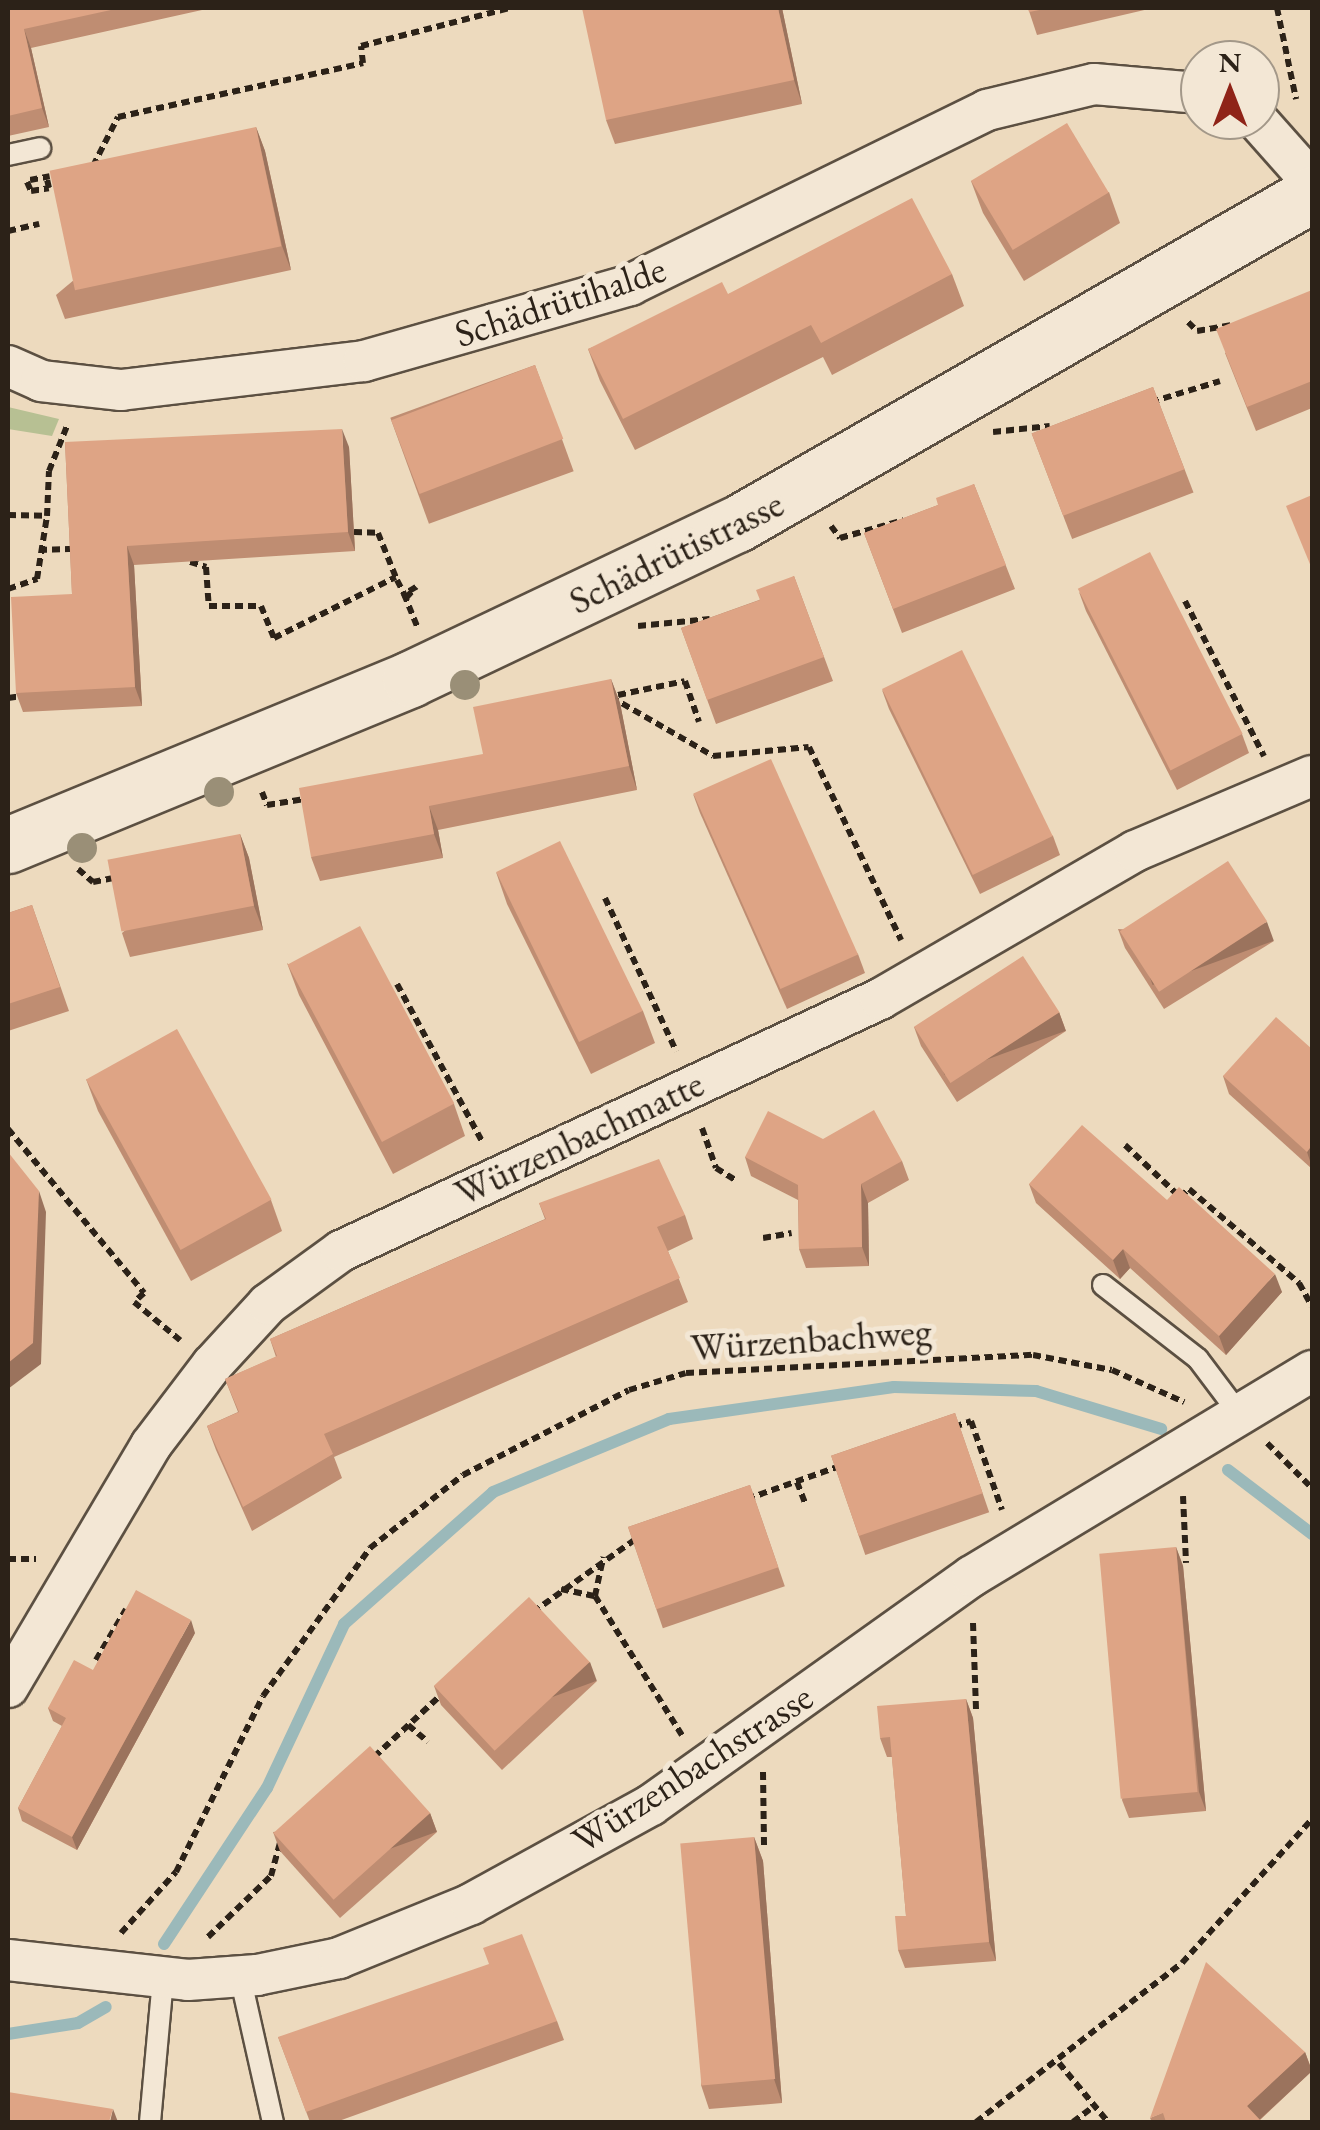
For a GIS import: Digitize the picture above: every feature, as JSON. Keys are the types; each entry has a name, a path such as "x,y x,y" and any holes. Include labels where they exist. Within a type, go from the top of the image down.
{"main road":[{"name":"Schädrütistrasse","path":"8,845 213,764 648,568 947,410 1312,194"}],"street":[{"name":"Schädrütihalde","path":"8,366 41,381 121,390 364,361 630,285 987,110 1094,84 1180,90"},
{"path":"1275,140 1312,182"},
{"name":"Würzenbachmatte","path":"8,1687 151,1445 212,1366 268,1304 341,1250 880,999 1135,851 1296,783"},
{"name":"Würzenbachstrasse","path":"8,1960 181,1978 240,1976 339,1958 471,1904 702,1768 1016,1549 1166,1460 1249,1426 1312,1372"}],"lane":[{"path":"8,155 40,148"},
{"path":"1103,1284 1198,1359 1249,1426"},
{"path":"240,1976 273,2122"},
{"path":"150,2122 181,1978"}],"path":[{"path":"78,170 92,166 118,117 363,63 361,46 510,8"},
{"path":"1277,8 1296,100"},
{"path":"30,180 64,173"},
{"path":"31,191 49,188"},
{"path":"8,231 39,224"},
{"path":"1186,319 1198,331 1248,321"},
{"path":"1144,404 1220,382"},
{"path":"8,589 37,580 49,471 71,418"},
{"path":"986,429 1069,423"},
{"path":"8,514 47,516"},
{"path":"829,523 840,538 903,519 913,529"},
{"path":"354,532 378,532 396,576 406,598 418,590 409,585 404,594"},
{"path":"39,550 76,549"},
{"path":"190,562 206,567 210,606 261,606 274,638 396,576"},
{"path":"1185,602 1296,783"},
{"path":"636,624 733,617"},
{"path":"598,699 685,681 698,722"},
{"path":"8,698 22,696"},
{"path":"617,696 713,756 809,747 890,918"},
{"path":"261,791 267,805 322,796"},
{"path":"77,868 93,882 127,876"},
{"path":"605,898 684,1090 684,1116 708,1134 716,1168 735,1180"},
{"path":"396,984 497,1176"},
{"path":"8,1128 144,1293 134,1302 212,1366"},
{"path":"1125,1145 1180,1197 1189,1189 1203,1200 1312,1306"},
{"path":"763,1238 792,1234"},
{"name":"Würzenbachweg","path":"90,1970 176,1872 263,1696 370,1548 464,1476 598,1406 686,1372 1033,1355 1112,1370 1198,1410"},
{"path":"936,1433 971,1421 1016,1549"},
{"path":"1249,1426 1312,1488"},
{"path":"1166,1460 1182,1482 1186,1563"},
{"path":"727,1506 849,1464"},
{"path":"797,1482 806,1505"},
{"path":"515,1628 602,1557 658,1530"},
{"path":"602,1557 595,1596 702,1768"},
{"path":"958,1586 972,1609 976,1710"},
{"path":"560,1589 595,1596"},
{"path":"96,1660 135,1594"},
{"path":"365,1764 448,1689"},
{"path":"408,1725 428,1742"},
{"path":"746,1737 763,1758 764,1848"},
{"path":"976,2122 1059,2063 1182,1963 1312,1819"},
{"path":"181,1978 200,1945 272,1876 279,1844 294,1830"},
{"path":"1059,2063 1108,2122"},
{"path":"1073,2122 1094,2106"}],"green space":[{"path":"8,407 59,419 52,436 8,429"}],"building":[{"path":"8,8 120,8 24,29 42,108 8,116"},
{"path":"582,8 778,8 794,80 606,120"},
{"path":"1067,123 1109,192 1013,250 971,181"},
{"path":"256,127 281,246 75,290 50,171"},
{"path":"912,198 952,274 821,343 811,325 623,419 588,349 722,282 728,294"},
{"path":"1312,290 1312,381 1247,407 1216,329"},
{"path":"535,365 563,439 420,494 391,420"},
{"path":"1153,387 1185,469 1063,516 1032,434"},
{"path":"342,429 348,532 127,546 135,687 16,693 11,597 72,594 65,442"},
{"path":"974,484 1006,565 893,609 864,533 938,505 936,498"},
{"path":"1312,495 1312,569 1286,506"},
{"path":"1150,552 1243,734 1170,771 1078,589"},
{"path":"794,576 824,657 707,700 681,628 760,600 756,590"},
{"path":"962,650 1053,836 973,875 882,689"},
{"path":"611,679 629,766 429,806 434,834 311,857 299,788 483,754 473,707"},
{"path":"771,759 858,954 780,989 693,794"},
{"path":"240,834 254,906 121,931 107,860"},
{"path":"560,841 643,1011 579,1042 496,872"},
{"path":"1228,861 1267,921 1159,992 1120,931"},
{"path":"32,905 60,987 8,1004 8,913"},
{"path":"360,926 454,1103 382,1142 288,964"},
{"path":"1023,956 1059,1012 950,1083 914,1027"},
{"path":"1276,1017 1312,1049 1312,1145 1307,1152 1223,1076"},
{"path":"177,1029 272,1200 181,1250 86,1079"},
{"path":"874,1110 902,1161 861,1184 862,1247 799,1249 798,1185 745,1157 768,1111 823,1139"},
{"path":"1082,1125 1167,1200 1179,1187 1275,1274 1219,1336 1123,1249 1113,1260 1029,1184"},
{"path":"8,1152 39,1191 33,1343 8,1363"},
{"path":"659,1159 685,1215 657,1227 680,1278 324,1434 333,1454 243,1507 207,1426 239,1412 225,1379 277,1356 270,1339 546,1219 539,1203"},
{"path":"955,1413 983,1493 859,1536 831,1456"},
{"path":"750,1485 778,1567 656,1609 628,1527"},
{"path":"1176,1547 1197,1792 1121,1799 1099,1554"},
{"path":"136,1590 191,1620 72,1837 18,1808 66,1718 48,1708 74,1660 93,1670"},
{"path":"529,1597 590,1662 495,1751 434,1686"},
{"path":"966,1699 989,1942 898,1950 895,1916 906,1916 890,1737 880,1738 877,1706"},
{"path":"370,1746 430,1813 334,1900 273,1833"},
{"path":"754,1837 775,2079 701,2086 680,1843"},
{"path":"522,1934 557,2021 306,2112 278,2037 489,1964 483,1948"},
{"path":"1206,1962 1305,2052 1247,2106 1262,2122 1166,2122 1163,2113 1150,2118"},
{"path":"8,2092 113,2109 109,2122 8,2122"}],"waterway":[{"path":"164,1944 267,1788 344,1624 493,1492 669,1419 894,1387 1036,1391 1161,1429"},
{"path":"1228,1470 1312,1534"},
{"path":"8,2034 78,2023 106,2007"}]}
